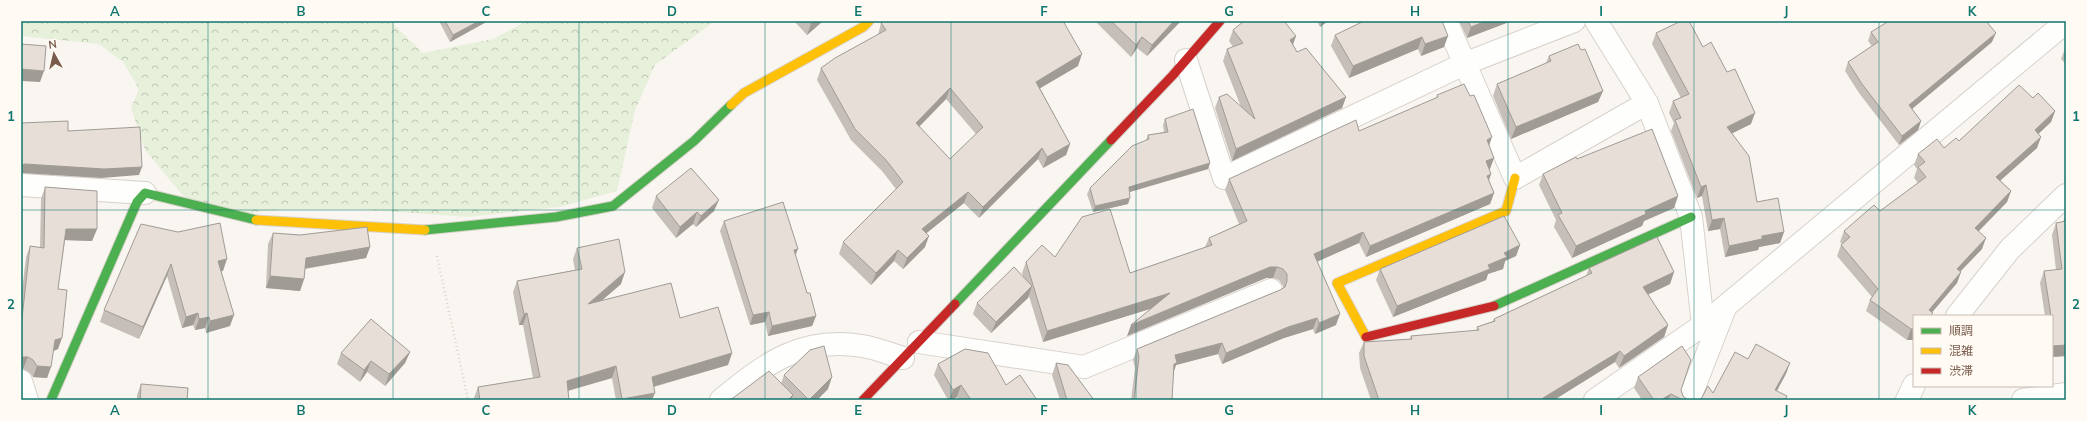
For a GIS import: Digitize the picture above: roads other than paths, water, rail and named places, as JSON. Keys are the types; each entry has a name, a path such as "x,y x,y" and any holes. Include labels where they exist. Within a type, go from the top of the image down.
{"street":[{"path":"21,185 145,193 255,220 431,230 556,217 613,206 694,141 744,94 863,27 869,21"},
{"path":"863,400 1186,60 1220,21"},
{"path":"1446,21 1515,178 1506,211 1337,283 1366,337 1500,305 1691,217"},
{"path":"1186,60 1224,178 1464,64 1574,21"},
{"path":"1596,21 1647,103 1691,217 1703,325"},
{"path":"1595,400 1703,325 2066,22"},
{"path":"1515,178 1647,103"},
{"path":"51,400 137,202 145,193"},
{"path":"1958,315 2010,249 2066,195"},
{"path":"918,342 1084,367 1271,290"},
{"path":"1690,400 1726,305"},
{"path":"721,400 756,372 786,354 822,345 862,346 903,358"},
{"path":"21,381 27,400"},
{"path":"1907,400 1913,387"},
{"path":"2023,400 2066,394"}]}
